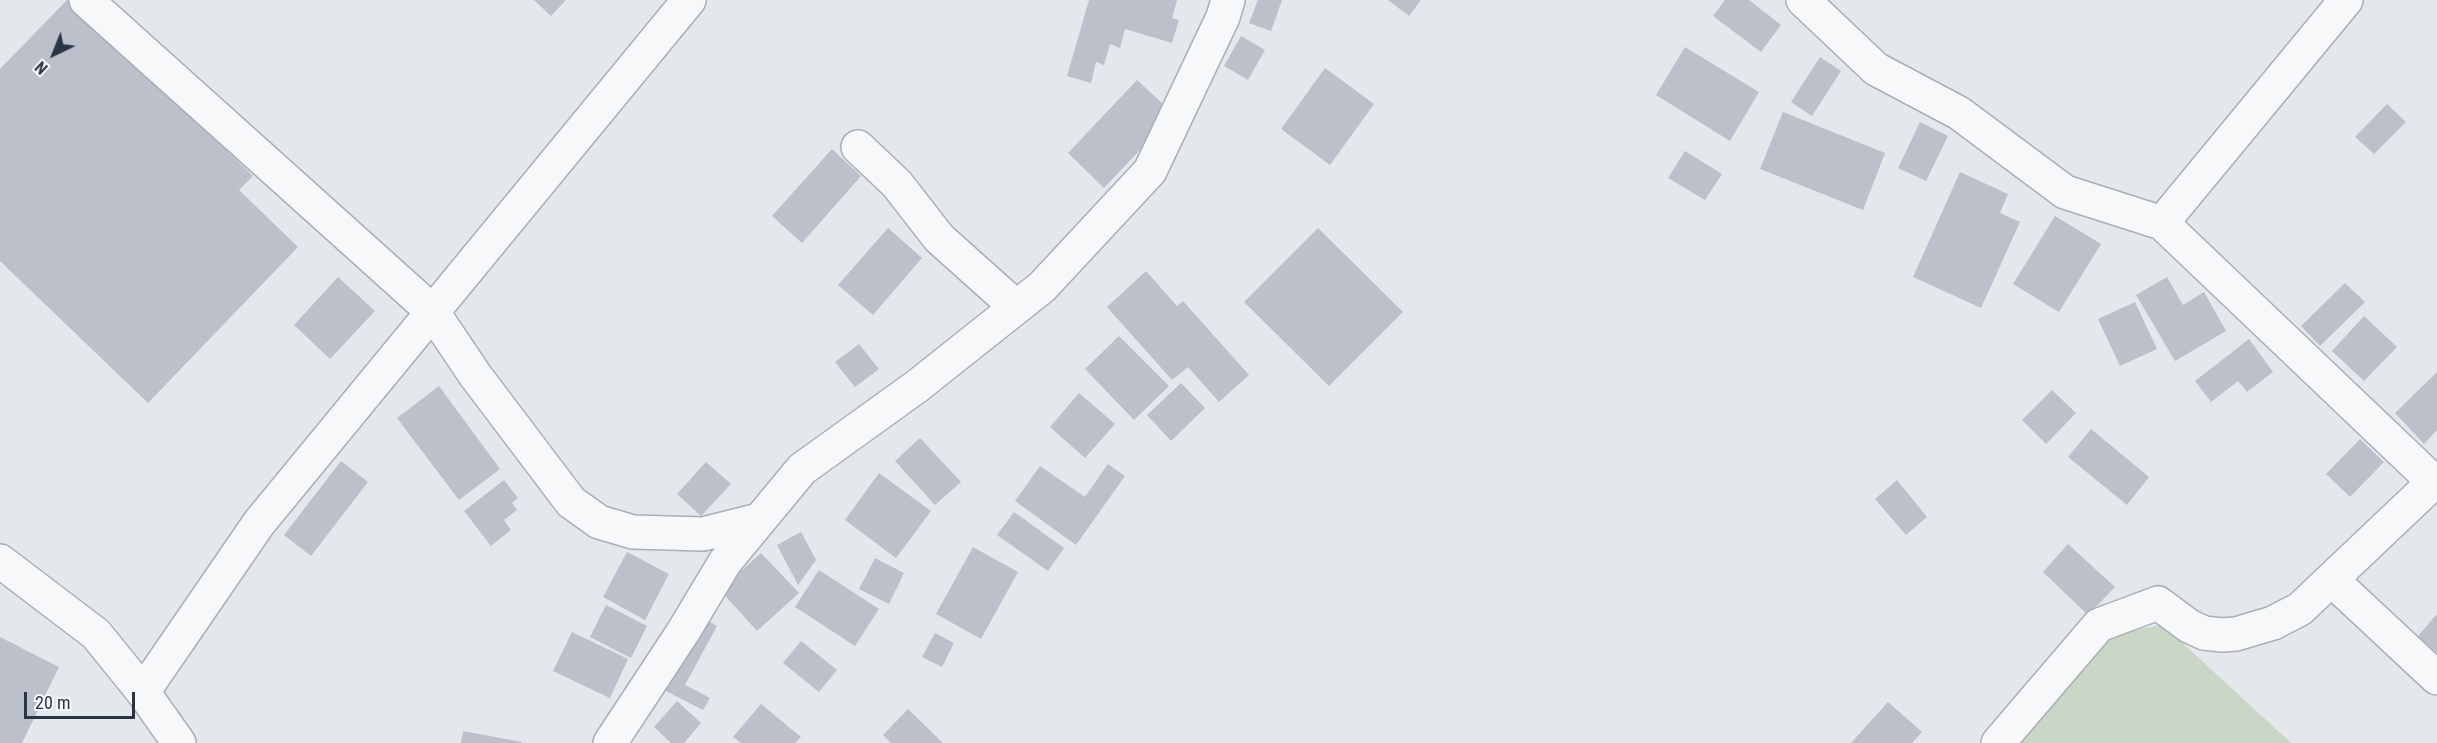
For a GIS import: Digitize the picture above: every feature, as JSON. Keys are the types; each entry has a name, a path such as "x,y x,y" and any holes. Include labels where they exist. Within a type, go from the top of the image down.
{"street":[{"path":"86,0 432,311 475,375 571,502 598,522 633,532 703,534 759,520"},
{"path":"143,692 259,523 689,0"},
{"path":"610,743 683,632 725,562 802,469 916,387 1042,287 1150,171 1223,17 1228,0"},
{"path":"1803,0 1876,69 1959,113 2065,192 2162,223 2436,480 2300,609 2272,623 2236,634 2204,633 2189,626 2158,603 2099,625 1998,743"},
{"path":"2162,223 2346,0"},
{"path":"858,147 897,184 939,238 1016,307"},
{"path":"0,561 96,634 143,692 178,743"},
{"path":"2332,580 2437,678"}],"green space":[{"path":"2163,625 2291,743 2016,743 2115,633"}],"building":[{"path":"67,0 70,0 253,176 239,190 298,247 148,403 0,261 0,69"},
{"path":"534,0 566,0 551,16"},
{"path":"1089,0 1177,0 1172,18 1179,20 1172,43 1125,29 1120,48 1110,44 1104,65 1096,62 1091,83 1067,76"},
{"path":"1258,0 1282,0 1271,31 1249,23"},
{"path":"1388,0 1421,0 1409,16"},
{"path":"1725,0 1749,0 1781,25 1761,52 1713,16"},
{"path":"1241,36 1265,50 1248,80 1224,66"},
{"path":"1685,47 1759,92 1730,141 1656,95"},
{"path":"1820,57 1841,71 1812,116 1791,102"},
{"path":"1325,68 1374,104 1330,165 1281,129"},
{"path":"1137,80 1174,114 1104,188 1068,153"},
{"path":"2387,104 2406,122 2374,154 2355,137"},
{"path":"1783,112 1885,153 1863,210 1760,169"},
{"path":"1920,122 1948,136 1926,181 1898,168"},
{"path":"832,149 861,176 802,243 772,216"},
{"path":"1685,151 1722,174 1705,200 1668,178"},
{"path":"1960,172 2008,194 2000,213 2020,222 1981,308 1913,277"},
{"path":"2055,216 2101,244 2059,312 2013,284"},
{"path":"888,228 922,258 873,315 838,285"},
{"path":"1318,228 1403,312 1329,386 1244,302"},
{"path":"1146,271 1177,306 1183,301 1249,375 1219,402 1188,367 1172,380 1107,307"},
{"path":"338,277 375,311 330,359 294,325"},
{"path":"2167,277 2183,305 2204,292 2226,331 2175,361 2136,295"},
{"path":"2345,283 2365,302 2320,346 2301,326"},
{"path":"2135,302 2157,349 2120,366 2098,319"},
{"path":"2364,316 2397,347 2364,381 2332,351"},
{"path":"1119,336 1169,386 1134,420 1085,369"},
{"path":"2249,339 2273,372 2247,392 2238,381 2211,402 2195,381"},
{"path":"859,344 879,369 855,387 835,362"},
{"path":"2437,372 2437,430 2424,444 2395,413"},
{"path":"1181,383 1205,408 1171,441 1147,415"},
{"path":"439,386 500,469 459,500 397,418"},
{"path":"2052,390 2076,413 2046,444 2022,420"},
{"path":"1079,393 1115,424 1085,458 1050,427"},
{"path":"2091,429 2149,477 2127,505 2068,457"},
{"path":"920,438 961,482 935,505 895,461"},
{"path":"2360,439 2384,462 2350,497 2326,474"},
{"path":"341,461 368,482 311,556 284,535"},
{"path":"706,462 731,484 701,516 677,494"},
{"path":"1108,464 1125,476 1076,545 1015,501 1040,466 1085,497"},
{"path":"879,473 931,511 896,558 845,520"},
{"path":"504,480 518,498 512,503 517,510 504,520 511,530 491,546 464,511"},
{"path":"1897,480 1927,517 1906,535 1875,499"},
{"path":"1014,512 1064,548 1048,571 997,535"},
{"path":"801,532 816,560 798,585 777,545"},
{"path":"2068,544 2115,587 2088,615 2043,572"},
{"path":"973,547 1018,572 981,639 936,614"},
{"path":"627,552 669,574 645,620 603,597"},
{"path":"761,553 799,593 757,631 720,590"},
{"path":"875,558 904,573 889,604 859,589"},
{"path":"819,570 879,609 855,646 795,607"},
{"path":"606,605 647,626 631,658 590,637"},
{"path":"2437,614 2437,653 2418,636"},
{"path":"701,617 717,626 685,685 710,698 703,710 662,689"},
{"path":"572,632 628,659 610,698 553,671"},
{"path":"935,633 954,643 942,667 922,657"},
{"path":"0,637 59,667 22,743 0,743"},
{"path":"801,641 837,670 819,692 783,663"},
{"path":"677,701 701,723 684,743 671,743 654,727"},
{"path":"1888,702 1922,732 1912,743 1851,743"},
{"path":"761,704 801,737 795,743 741,743 733,737"},
{"path":"908,709 943,743 891,743 883,735"},
{"path":"463,731 522,742 522,743 461,743"}]}
